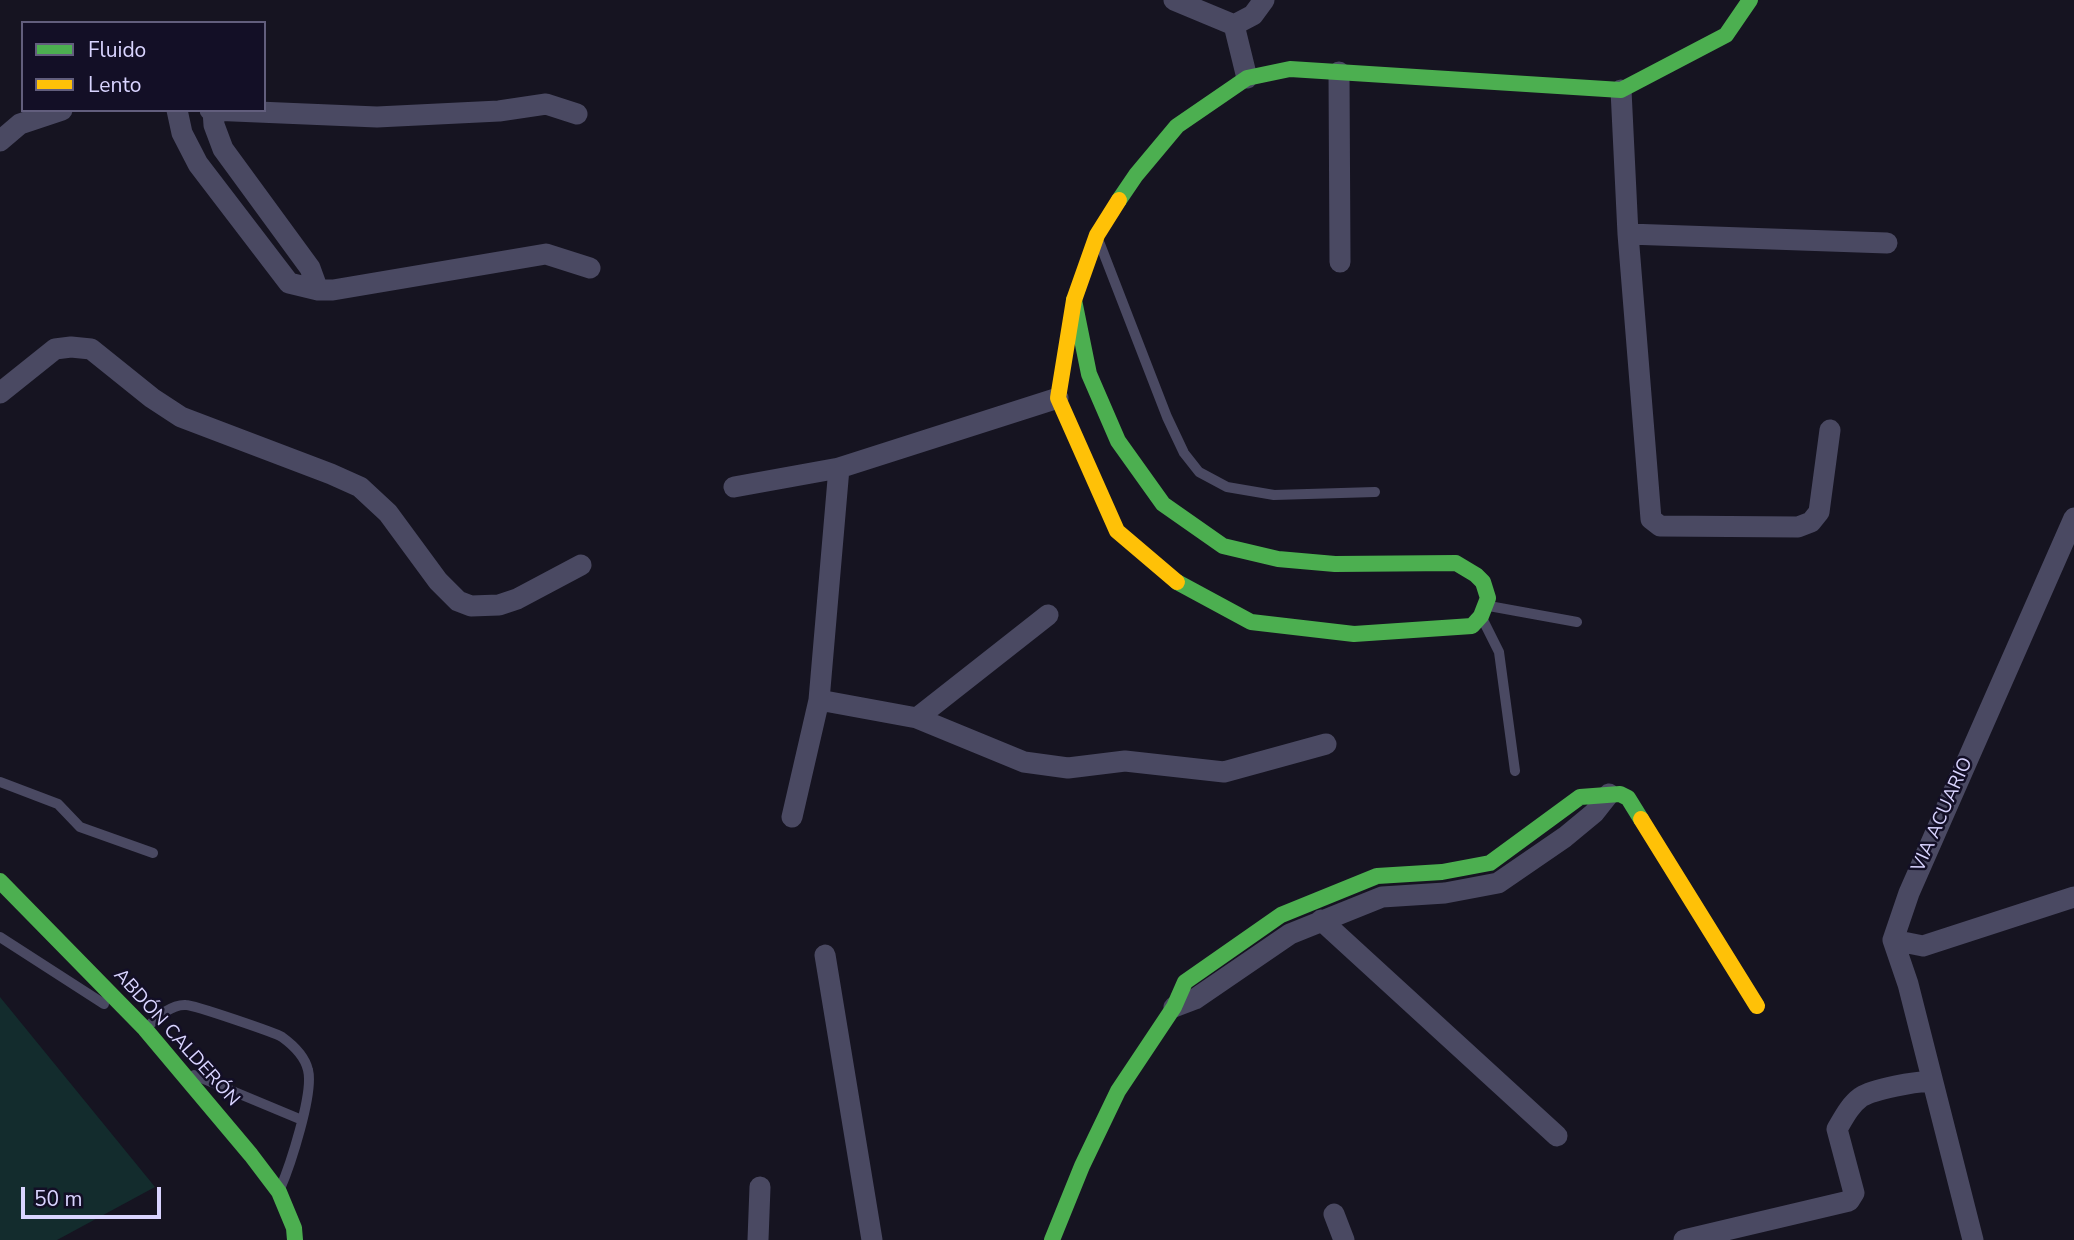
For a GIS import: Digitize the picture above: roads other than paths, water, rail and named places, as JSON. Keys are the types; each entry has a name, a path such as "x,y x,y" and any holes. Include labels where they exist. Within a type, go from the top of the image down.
{"street":[{"path":"1174,0 1234,25"},
{"path":"1234,25 1253,15 1264,0"},
{"path":"1074,300 1089,374 1113,430 1163,504 1223,547 1278,559 1335,564 1457,564 1475,571 1489,593 1485,611 1472,626 1354,634 1251,622 1178,583 1117,531 1058,398 1074,300 1097,235 1136,175 1177,126 1247,78 1290,69 1621,90 1726,35 1750,0"},
{"path":"1234,25 1247,78"},
{"path":"1339,72 1340,262"},
{"path":"1621,90 1628,234 1651,519 1660,526 1798,527 1811,522 1819,512 1830,430"},
{"path":"258,112 377,117 499,111 546,104 577,114"},
{"path":"0,141 20,124 56,112"},
{"path":"177,112 182,133 198,164 289,283 318,290 334,290 546,254 590,268"},
{"path":"211,112 223,149 310,268 318,290"},
{"path":"1628,234 1887,243"},
{"path":"0,393 55,349 91,349 152,398 181,416 360,487 388,513 438,581 458,601 471,606 499,605 581,565"},
{"path":"734,487 839,468 1058,398"},
{"path":"792,817 818,701 839,468"},
{"name":"VIA ACUARIO","path":"1893,940 1909,892 2074,519"},
{"path":"917,718 1048,615"},
{"path":"818,701 917,718 1024,762 1068,768 1125,761 1224,772 1326,744"},
{"path":"1174,1007 1195,999 1290,934 1321,920 1382,897 1445,893 1498,883 1594,813 1609,794"},
{"path":"1052,1240 1082,1166 1118,1091 1174,1007 1185,982 1281,915 1377,876 1442,872 1490,863 1580,797 1620,794 1628,798 1758,1006"},
{"name":"ABDÓN CALDERÓN","path":"0,881 145,1029 178,1068 279,1192 294,1228 295,1240"},
{"path":"1893,940 1923,946 2074,897"},
{"path":"1321,920 1557,1136"},
{"path":"1893,940 1908,984 1973,1240"},
{"path":"825,954 872,1240"},
{"path":"1684,1240 1849,1201 1854,1193 1837,1129 1848,1110 1863,1096 1920,1080 1932,1082"},
{"path":"758,1240 760,1187"},
{"path":"1334,1213 1344,1240"}],"lane":[{"path":"1097,235 1167,417 1184,453 1199,472 1227,487 1274,495 1375,492"},
{"path":"1515,771 1499,652 1485,611 1577,622"},
{"path":"0,782 58,804 80,827 153,853"},
{"path":"0,937 145,1029 167,1010 185,1005 281,1036 306,1061 310,1073 302,1120 279,1192"},
{"path":"178,1068 302,1120"}]}
